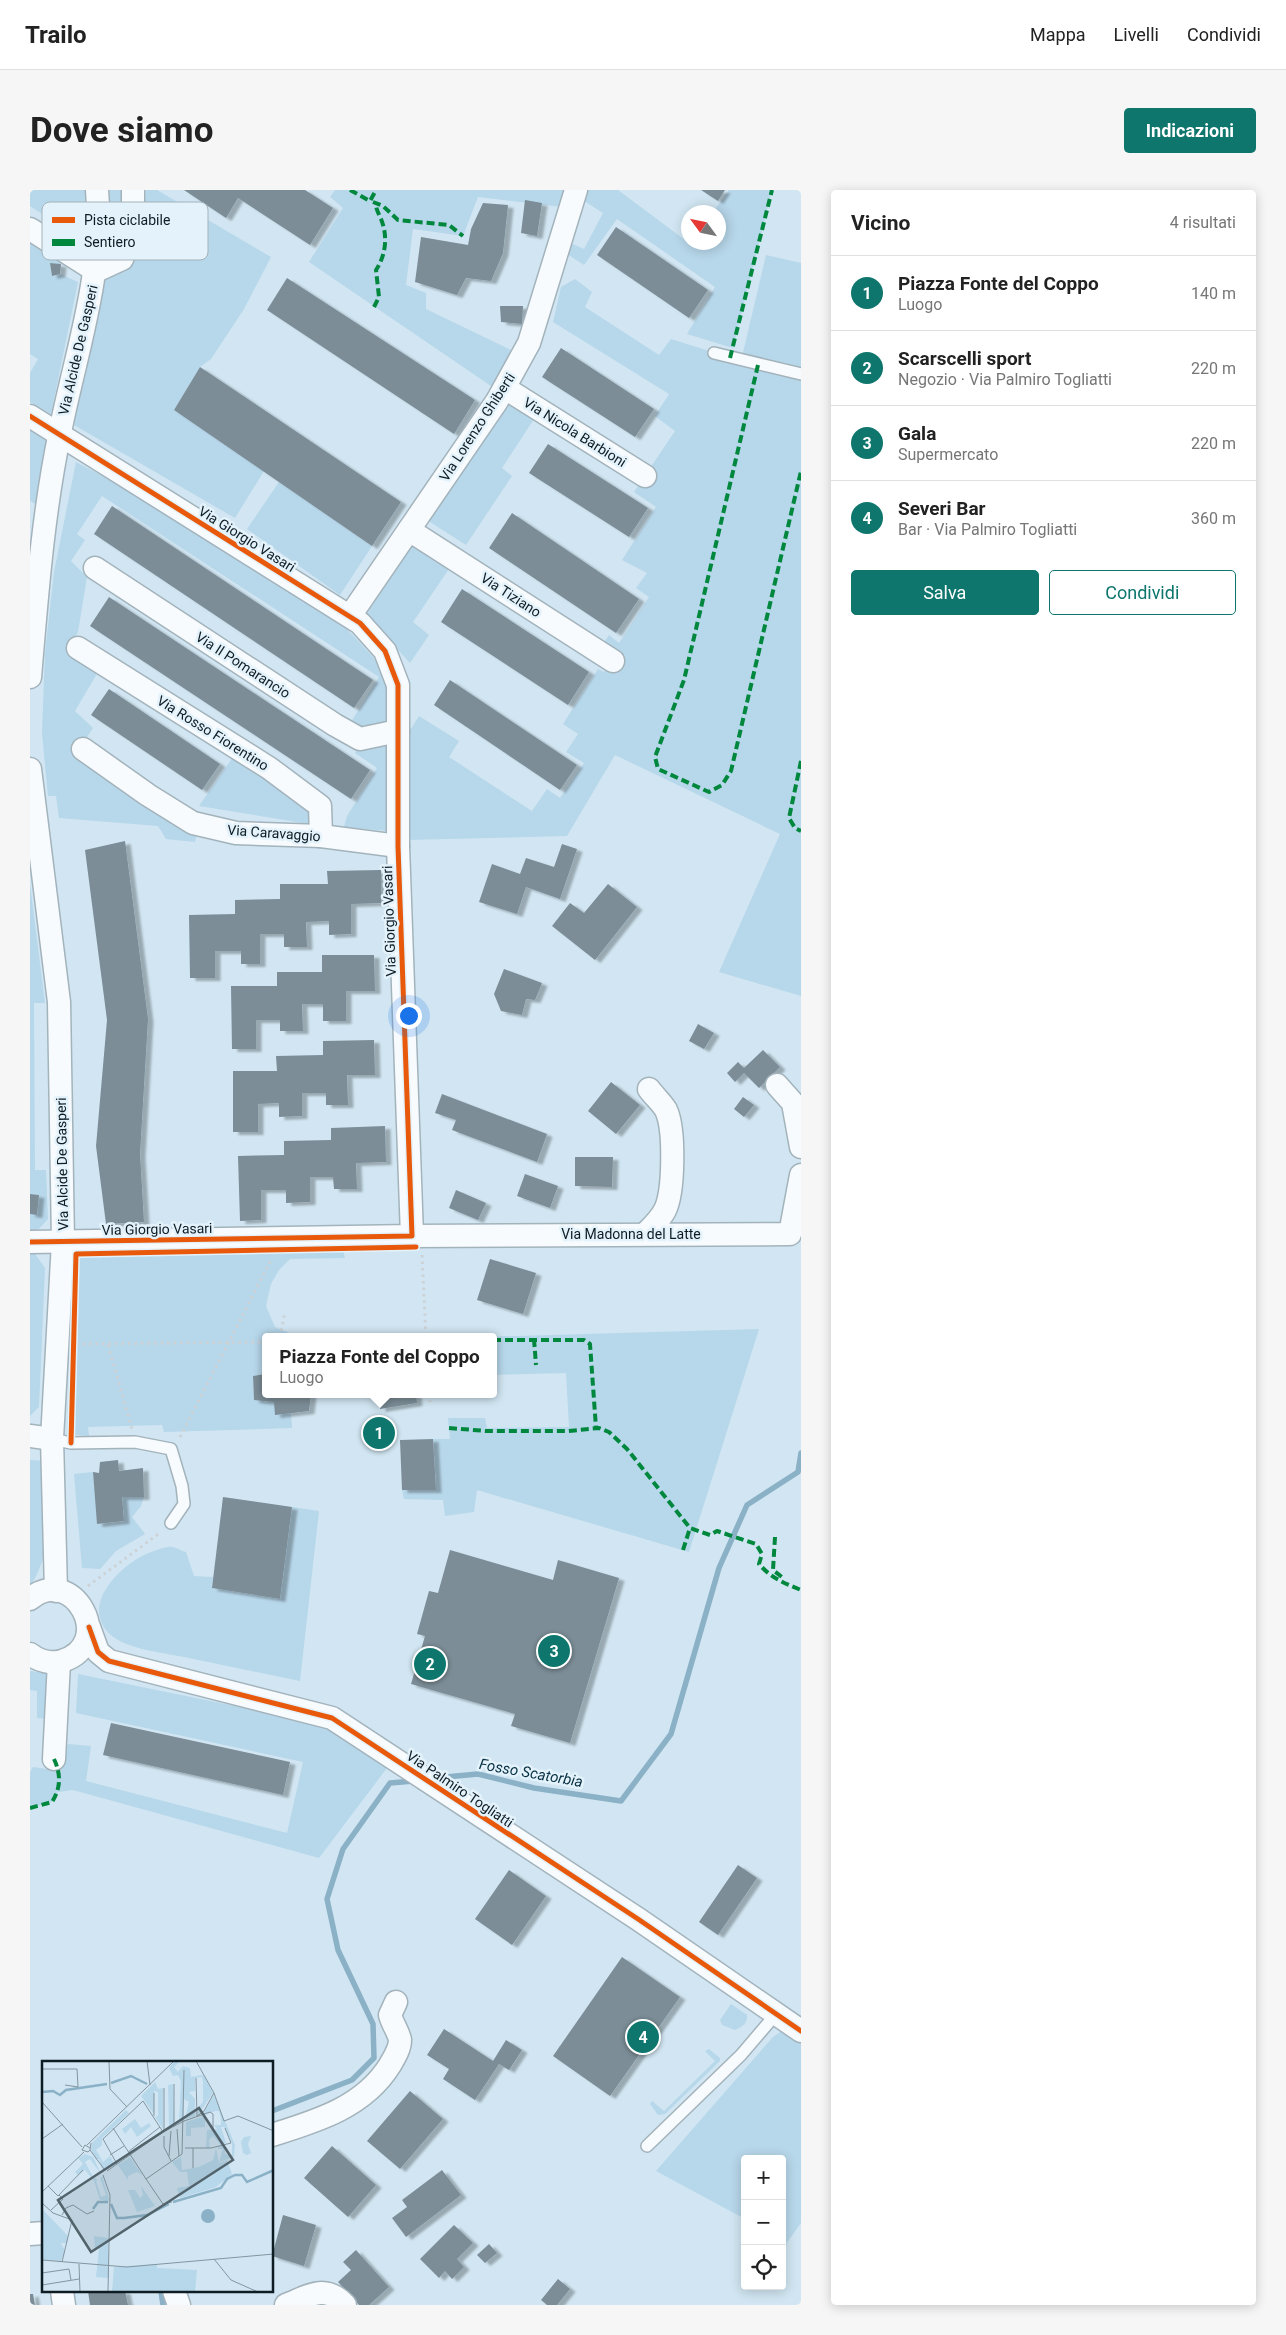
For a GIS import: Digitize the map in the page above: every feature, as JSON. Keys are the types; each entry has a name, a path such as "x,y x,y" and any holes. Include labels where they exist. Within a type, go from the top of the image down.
{"street":[{"name":"Via Lorenzo Ghiberti","path":"350,616 505,388 529,343 576,190"},
{"path":"30,228 42,236"},
{"path":"79,260 96,271 97,260"},
{"name":"Via Alcide De Gasperi","path":"30,677 34,566 60,434 96,271 120,260"},
{"name":"Via Nicola Barbioni","path":"505,388 645,476"},
{"name":"Via Giorgio Vasari","path":"30,416 350,616 360,623 385,651 398,685 398,846 412,1236 30,1242"},
{"name":"Via Tiziano","path":"409,530 613,661"},
{"name":"Via Il Pomarancio","path":"95,568 335,725 360,739 398,731"},
{"name":"Via Rosso Fiorentino","path":"78,648 269,768 320,806 321,836"},
{"name":"Via Caravaggio","path":"83,749 148,795 193,823 236,833 321,836 398,846"},
{"name":"Via Alcide De Gasperi","path":"30,769 58,990 63,1242 52,1440 64,1594"},
{"path":"777,1085 793,1103 801,1147"},
{"path":"645,1234 656,1223 665,1209 672,1174 671,1126 666,1110 649,1089"},
{"name":"Via Madonna del Latte","path":"412,1236 790,1234 801,1175"},
{"path":"30,1436 52,1440"},
{"path":"30,1600 44,1592 64,1594 81,1604 87,1615 88,1627 98,1652 109,1662"},
{"path":"54,1758 64,1660 83,1645 88,1627"},
{"name":"Via Palmiro Togliatti","path":"30,1654 41,1660 109,1662 332,1718 638,1919 801,2031"},
{"path":"274,2134 320,2120 370,2089 384,2074 397,2052 400,2039 390,2015 396,2002"},
{"path":"62,2292 64,2305"},
{"path":"174,2292 179,2305"},
{"path":"286,2305 320,2292 330,2293 345,2305"}],"lane":[{"path":"714,353 801,374"},
{"path":"52,1440 71,1443 135,1442 170,1449 182,1486 184,1504 171,1523"},
{"path":"647,2146 741,2054 776,2014"}],"path":[{"path":"412,1236 416,1247 422,1248 426,1333"},
{"path":"180,1437 280,1238"},
{"path":"281,1333 285,1312"},
{"path":"74,1335 74,1354"},
{"path":"74,1344 108,1346 262,1342"},
{"path":"108,1346 135,1442"},
{"path":"64,1594 95,1582 171,1523"}],"shaded area":[{"path":"30,190 90,190 90,202 42,202 42,214 30,206"},
{"path":"106,190 127,190 127,202 106,202"},
{"path":"146,190 157,190 177,202 145,202"},
{"path":"335,190 568,190 562,207 478,197 463,236 413,229 406,285 426,293 426,309 515,352 491,386 309,262 343,208 330,197"},
{"path":"584,190 618,190 681,237 681,250 726,250 726,205 718,205 729,190 772,190 733,348 687,334 715,287 617,219 584,265 564,252 568,242 584,249 603,213 581,199"},
{"path":"208,220 271,257 244,309 211,359 200,367 174,410 264,471 235,518 74,425 102,277 118,260 208,260"},
{"path":"30,229 42,236 42,260 63,260 61,264 50,263 52,276 60,274 78,282 51,414 30,402 30,373 38,359 30,354"},
{"path":"766,255 801,263 801,996 719,972 780,834 615,755 567,836 407,840 407,735 419,716 459,741 449,757 532,811 547,789 560,798 584,763 566,752 578,734 563,724 598,669 604,672 613,661 598,651 609,635 619,643 649,597 636,588 647,573 622,560 656,507 634,492 675,431 655,416 669,394 553,322 561,287 575,279 592,292 585,307 659,355 671,339 741,361"},
{"path":"514,394 540,410 502,468 512,476 466,545 427,520"},
{"path":"30,416 50,428 37,505 30,501"},
{"path":"76,462 112,481 344,626 375,659 388,679 390,703 386,726 363,731 351,722 379,677 102,496 77,534 85,540 71,561 87,577 78,632 66,651 98,672 75,711 93,728 77,752 197,833 195,842 166,839 158,826 59,818 56,796 48,796 42,733 45,653 54,572"},
{"path":"279,482 372,546 340,595 247,529"},
{"path":"418,536 455,560 413,622 429,635 410,663 366,615"},
{"path":"389,741 389,831 344,827 347,816 377,768 355,753 360,746"},
{"path":"233,757 312,808 309,824 199,806"},
{"path":"30,884 45,1003 34,1003 35,1170 46,1170 48,1219 37,1231 30,1233 30,1214 37,1214 39,1195 30,1194"},
{"path":"343,1250 345,1258 290,1259 279,1270 271,1284 266,1306 275,1327 290,1333 262,1333 262,1374 253,1376 254,1399 274,1402 291,1413 292,1428 164,1432 162,1425 88,1427 89,1436 67,1434 72,1256"},
{"path":"30,1254 35,1254 45,1268 39,1407 30,1416"},
{"path":"759,1329 689,1552 477,1490 474,1512 445,1516 443,1500 404,1499 402,1490 436,1490 433,1439 450,1439 448,1418 485,1418 487,1428 569,1427 566,1373 497,1375 497,1336"},
{"path":"30,1460 48,1461 49,1526 44,1557 30,1587"},
{"path":"93,1472 98,1524 124,1521 122,1497 144,1497 141,1506 132,1517 145,1534 116,1551 100,1569 82,1568 74,1474"},
{"path":"292,1507 319,1511 300,1681 137,1647 112,1636 102,1624 99,1611 102,1597 109,1584 132,1562 168,1547 174,1547 186,1552 194,1576 213,1577 212,1588 280,1599"},
{"path":"30,1671 53,1674 49,1719 37,1718 37,1691 30,1690"},
{"path":"78,1674 333,1726 390,1764 319,1858 73,1790 58,1792 52,1802 30,1808 30,1772 33,1767 60,1771 68,1744 91,1746 86,1781 287,1833 303,1762 76,1713"},
{"path":"731,2004 747,2015 747,2020 744,2024 735,2030 722,2025 720,2020"},
{"path":"791,2024 801,2031 801,2223 786,2244 786,2155 741,2155 741,2217 656,2171 772,2038"},
{"path":"709,2049 720,2058 720,2061 665,2114 658,2115 650,2104 652,2101 664,2111 715,2061 705,2051"}],"building":[{"path":"184,190 305,190 333,208 310,245 238,198 226,218 208,206 208,202 202,202"},
{"path":"701,190 725,190 718,201"},
{"path":"525,200 542,203 537,236 521,233"},
{"path":"483,203 508,205 503,253 491,281 466,278 457,295 415,282 421,237 468,245 471,229"},
{"path":"616,227 708,290 689,318 597,255"},
{"path":"50,263 61,264 60,274 52,276"},
{"path":"287,278 475,400 454,434 267,310"},
{"path":"500,306 523,306 522,324 501,322"},
{"path":"561,348 654,409 635,437 542,377"},
{"path":"200,367 401,502 372,546 174,410"},
{"path":"548,444 648,508 629,537 529,473"},
{"path":"112,506 373,680 354,708 94,534"},
{"path":"512,513 639,599 616,633 489,548"},
{"path":"462,589 589,672 568,705 441,622"},
{"path":"109,597 370,770 351,799 90,626"},
{"path":"450,680 577,765 560,790 434,705"},
{"path":"109,689 220,764 202,790 91,715"},
{"path":"125,841 148,1019 140,1154 144,1222 106,1224 96,1146 107,1020 85,850"},
{"path":"562,844 577,849 560,899 526,887 517,914 479,902 492,864 520,874 526,858 554,867"},
{"path":"381,870 381,903 351,904 351,934 329,935 329,921 306,922 307,947 284,947 284,934 260,934 260,964 241,964 241,951 215,951 215,978 190,978 189,915 235,914 235,900 280,899 280,884 328,884 327,871"},
{"path":"608,884 637,907 595,960 552,926 570,903 584,913"},
{"path":"322,955 374,955 375,991 346,991 346,1021 323,1021 323,1004 302,1004 303,1031 280,1031 280,1020 256,1020 256,1049 232,1049 231,986 277,986 277,972 322,972"},
{"path":"504,969 542,983 535,1000 526,999 522,1015 501,1011 494,994"},
{"path":"698,1024 714,1033 704,1049 689,1041"},
{"path":"374,1040 375,1075 347,1075 348,1105 326,1105 326,1093 302,1093 302,1116 279,1117 279,1103 258,1104 258,1132 233,1132 233,1071 277,1071 276,1056 323,1055 323,1041"},
{"path":"763,1050 780,1067 759,1088 744,1073 735,1082 727,1073 738,1062 744,1068"},
{"path":"611,1082 640,1105 616,1134 588,1111"},
{"path":"442,1094 547,1134 537,1162 452,1130 456,1120 435,1113"},
{"path":"743,1097 754,1105 744,1117 734,1109"},
{"path":"385,1126 386,1162 356,1163 357,1189 334,1189 333,1177 310,1177 310,1202 286,1203 286,1190 261,1190 261,1220 240,1221 238,1156 284,1155 284,1141 331,1140 331,1128"},
{"path":"575,1157 613,1157 612,1187 575,1186"},
{"path":"525,1174 558,1186 550,1208 517,1196"},
{"path":"456,1190 486,1203 478,1220 449,1208"},
{"path":"30,1194 39,1195 37,1215 30,1214"},
{"path":"490,1259 536,1273 523,1314 477,1300"},
{"path":"262,1374 262,1398 311,1398 309,1411 275,1415 274,1402 254,1400 253,1376"},
{"path":"380,1398 416,1398 417,1403 380,1409"},
{"path":"433,1439 436,1490 402,1490 400,1440"},
{"path":"118,1460 119,1471 143,1468 144,1497 122,1497 124,1521 97,1524 93,1472 99,1473 100,1462"},
{"path":"223,1497 292,1507 280,1599 212,1588"},
{"path":"450,1550 553,1580 558,1560 619,1578 570,1743 511,1726 515,1714 411,1684 425,1636 417,1634 429,1591 438,1593"},
{"path":"111,1723 290,1762 283,1795 103,1755"},
{"path":"738,1865 757,1878 718,1935 699,1922"},
{"path":"509,1870 546,1896 512,1945 475,1919"},
{"path":"622,1957 680,1997 610,2096 553,2056"},
{"path":"444,2029 493,2061 506,2040 522,2050 509,2070 499,2064 475,2100 443,2079 449,2069 427,2055"},
{"path":"410,2091 443,2119 400,2169 367,2141"},
{"path":"332,2146 376,2185 348,2217 304,2178"},
{"path":"442,2170 461,2195 406,2237 392,2218 407,2207 402,2200"},
{"path":"283,2215 316,2225 304,2266 274,2257 274,2249"},
{"path":"454,2225 473,2243 457,2259 464,2267 452,2279 445,2271 439,2278 420,2259"},
{"path":"489,2244 497,2253 485,2263 477,2255"},
{"path":"356,2250 389,2287 369,2305 359,2305 338,2282 351,2270 343,2262"},
{"path":"558,2279 570,2289 557,2305 547,2305 541,2300"},
{"path":"88,2292 125,2292 128,2305 90,2305"},
{"path":"30,2294 33,2294 35,2305 30,2305"}],"waterway":[{"name":"Fosso Scatorbia","path":"435,1778 478,1774 534,1788 621,1801 671,1734 719,1568 747,1505 798,1472 801,1453"},
{"name":"Fosso Scatorbia","path":"274,2110 352,2080 374,2058 373,2024 338,1950 327,1899 343,1849 390,1783 414,1781"},
{"name":"Fosso Scatorbia","path":"161,2292 163,2305"}],"marked path":[{"path":"350,190 370,201 376,190"},
{"path":"730,358 772,190"},
{"path":"373,202 383,206 398,220 449,225 463,236"},
{"path":"374,307 379,297 376,270 382,258 385,245 385,232 376,203"},
{"path":"758,365 684,680 655,757 658,769 709,792 722,785 731,771 801,471"},
{"path":"801,761 789,818 795,828 801,831"},
{"path":"534,1339 536,1365"},
{"path":"497,1340 584,1340 590,1344 596,1428"},
{"path":"449,1428 486,1431 568,1431 599,1428 609,1432 627,1449 690,1528 710,1535 717,1531 756,1544 762,1554 759,1564 778,1580 801,1590"},
{"path":"683,1550 690,1528"},
{"path":"775,1537 773,1570 782,1577"},
{"path":"30,1808 52,1802 55,1797 59,1781 54,1759"}],"cycle path":[{"path":"30,416 360,623 385,651 398,685 398,846 412,1236 30,1242"},
{"path":"71,1443 76,1254 416,1247"},
{"path":"89,1627 98,1652 109,1661 332,1718 638,1919 801,2031"}],"place":[{"name":"Piazza Fonte del Coppo","path":"379,1433"},
{"name":"Gala","path":"554,1651"},
{"name":"Scarscelli sport","path":"430,1664"},
{"name":"Severi Bar","path":"643,2037"}]}
